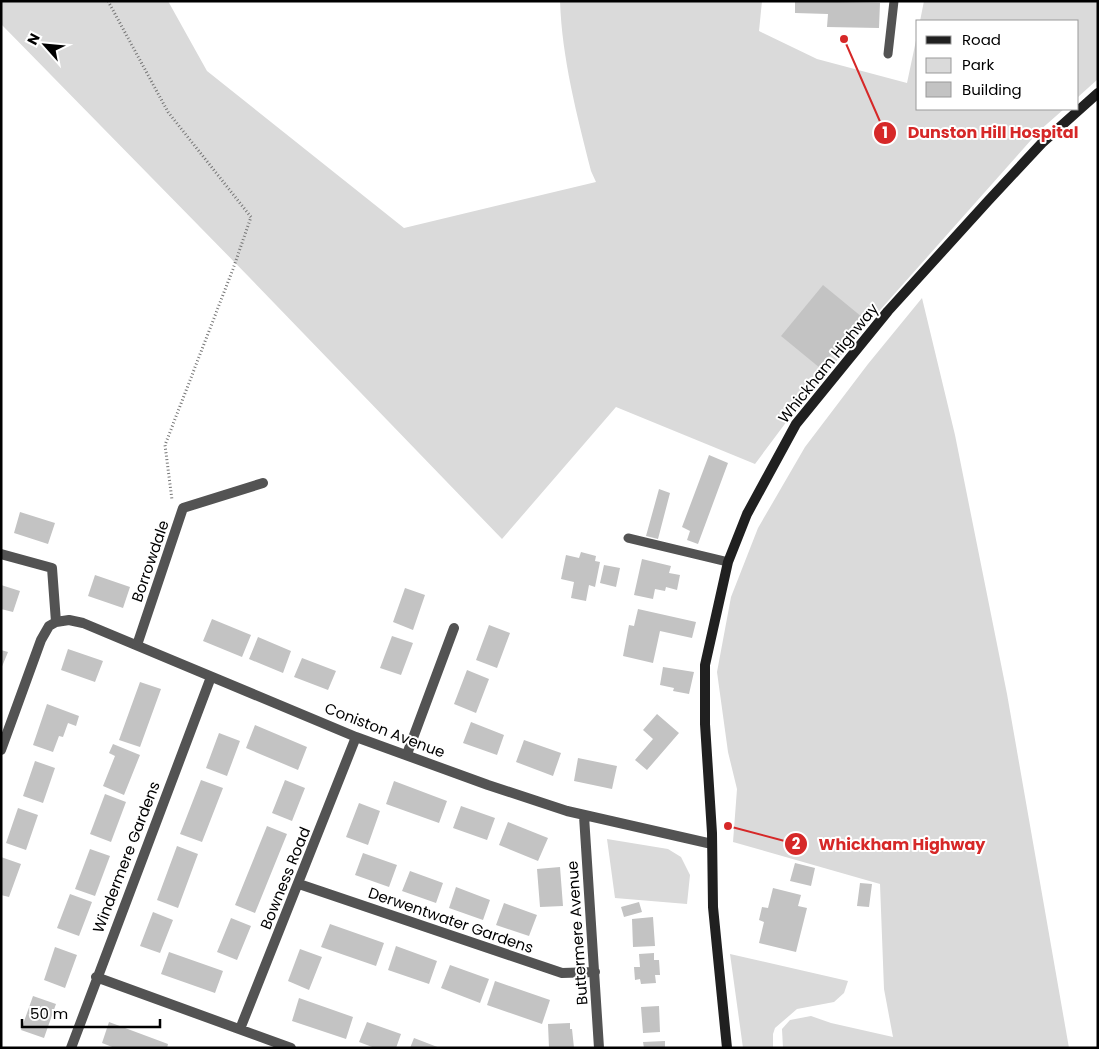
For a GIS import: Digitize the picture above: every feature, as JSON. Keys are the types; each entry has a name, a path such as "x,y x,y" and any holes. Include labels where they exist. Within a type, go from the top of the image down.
{"main road":[{"name":"Whickham Highway","path":"727,1048 713,907 705,665 728,562 747,514 796,424 888,311 988,201 1042,143 1098,93"}],"street":[{"name":"Borrowdale","path":"137,645 184,508 262,483"},
{"path":"1,554 52,568 56,622 49,626 41,640 1,750"},
{"name":"Coniston Avenue","path":"56,622 69,620 83,623 356,737 514,794 584,816 712,844"},
{"path":"407,754 454,628"},
{"name":"Windermere Gardens","path":"71,1048 96,977 211,677"},
{"name":"Bowness Road","path":"240,1030 356,737"},
{"name":"Buttermere Avenue","path":"584,816 599,1048"},
{"name":"Derwentwater Gardens","path":"299,884 562,973 595,972"},
{"path":"96,977 291,1048"}],"lane":[{"path":"888,54 894,1"},
{"path":"628,538 728,562"}],"path":[{"path":"108,1 168,112 251,217 233,269 165,445 172,501"}],"green space":[{"path":"1,1 168,1 207,71 404,228 596,182 591,171 571,87 561,23 560,1 762,1 759,31 817,59 907,83 916,40 916,110 1063,110 1039,131 873,318 796,409 755,464 616,407 502,539 1,24"},
{"path":"924,1 1098,1 1098,79 1079,96 1079,20 920,20"},
{"path":"922,298 955,435 1007,694 1069,1048 783,1048 782,1029 790,1020 811,1016 831,1023 893,1037 884,989 880,884 733,842 737,789 728,752 717,672 731,597 758,528 805,447 868,364"},
{"path":"607,839 668,849 681,857 690,875 687,904 615,898"},
{"path":"730,954 848,981 844,993 834,1002 797,1009 775,1028 773,1048 743,1048"}],"building":[{"path":"795,1 880,3 879,28 827,27 828,14 795,13"},
{"path":"823,285 862,317 820,368 781,336"},
{"path":"709,455 728,463 698,544 687,540 690,531 682,527"},
{"path":"659,489 670,493 658,539 646,536"},
{"path":"20,512 55,523 48,544 14,533"},
{"path":"581,552 596,556 595,561 600,562 595,587 589,585 586,601 571,598 574,582 561,579 566,555 579,558"},
{"path":"642,559 671,566 669,573 680,575 677,590 666,587 665,591 655,589 653,599 634,595"},
{"path":"604,565 620,568 616,587 600,583"},
{"path":"95,575 130,587 123,608 88,596"},
{"path":"1,585 20,591 13,612 1,609"},
{"path":"405,588 425,595 413,630 393,622"},
{"path":"638,609 696,622 692,638 660,631 653,663 623,656 629,625 634,626"},
{"path":"212,619 251,635 242,657 203,641"},
{"path":"489,625 510,633 497,668 476,660"},
{"path":"392,636 413,643 401,675 380,668"},
{"path":"258,637 291,651 283,673 249,659"},
{"path":"68,649 103,661 95,682 61,670"},
{"path":"1,650 8,652 1,669"},
{"path":"302,658 336,671 328,690 294,677"},
{"path":"663,667 694,672 689,694 673,691 674,688 660,685"},
{"path":"467,670 489,679 476,713 454,704"},
{"path":"140,682 161,689 140,747 119,740"},
{"path":"47,704 79,716 76,726 68,723 63,737 59,736 53,752 33,745"},
{"path":"657,714 679,733 647,770 635,760 653,739 643,730"},
{"path":"471,722 504,735 497,755 463,743"},
{"path":"255,725 307,747 298,770 246,748"},
{"path":"219,733 240,741 227,776 206,768"},
{"path":"524,740 561,753 553,776 516,762"},
{"path":"113,744 140,755 124,795 103,786 115,756 109,753"},
{"path":"578,758 617,766 612,789 574,781"},
{"path":"35,761 55,768 43,803 23,796"},
{"path":"201,780 223,788 202,842 180,834"},
{"path":"285,780 305,788 292,821 272,813"},
{"path":"394,781 447,801 439,823 386,804"},
{"path":"105,794 126,802 111,842 90,834"},
{"path":"359,803 380,811 368,845 346,837"},
{"path":"461,806 495,818 487,840 453,828"},
{"path":"18,808 38,815 26,850 6,843"},
{"path":"508,822 548,838 538,861 499,845"},
{"path":"267,826 287,834 255,913 235,905"},
{"path":"177,846 198,854 178,908 157,900"},
{"path":"90,849 110,856 95,896 75,889"},
{"path":"363,853 397,865 389,887 355,875"},
{"path":"1,857 21,864 9,897 1,895"},
{"path":"795,863 815,868 811,886 790,881"},
{"path":"560,867 563,906 540,907 537,869"},
{"path":"410,871 443,883 436,903 402,891"},
{"path":"860,883 872,884 869,907 857,906"},
{"path":"456,887 490,900 483,920 449,908"},
{"path":"773,888 801,895 798,906 807,908 796,952 759,943 764,922 759,920 762,907 768,908"},
{"path":"70,894 92,902 79,936 57,928"},
{"path":"639,902 642,912 624,917 621,907"},
{"path":"504,903 537,915 529,936 496,925"},
{"path":"153,912 173,920 160,953 140,946"},
{"path":"653,917 655,946 633,947 632,919"},
{"path":"231,918 251,926 237,960 217,952"},
{"path":"330,924 384,943 376,966 321,947"},
{"path":"396,946 437,961 429,984 388,970"},
{"path":"55,947 77,955 65,988 44,980"},
{"path":"300,949 322,957 309,990 288,981"},
{"path":"169,952 223,971 215,993 161,974"},
{"path":"654,953 654,960 659,960 660,975 655,975 656,983 641,984 640,979 635,980 634,967 640,967 639,954"},
{"path":"450,965 489,979 480,1003 441,988"},
{"path":"495,981 550,1000 542,1024 487,1005"},
{"path":"33,996 56,1004 44,1038 21,1030"},
{"path":"299,998 353,1017 346,1039 292,1021"},
{"path":"659,1006 660,1032 643,1033 641,1007"},
{"path":"109,1022 168,1044 167,1048 115,1048 102,1043"},
{"path":"367,1022 401,1034 396,1048 375,1048 359,1042"},
{"path":"570,1023 574,1048 549,1048 548,1024"},
{"path":"414,1038 440,1048 410,1048"},
{"path":"665,1041 665,1048 644,1048 643,1042"}],"place":[{"name":"Dunston Hill Hospital","path":"844,39"},
{"name":"Whickham Highway","path":"728,826"}]}
